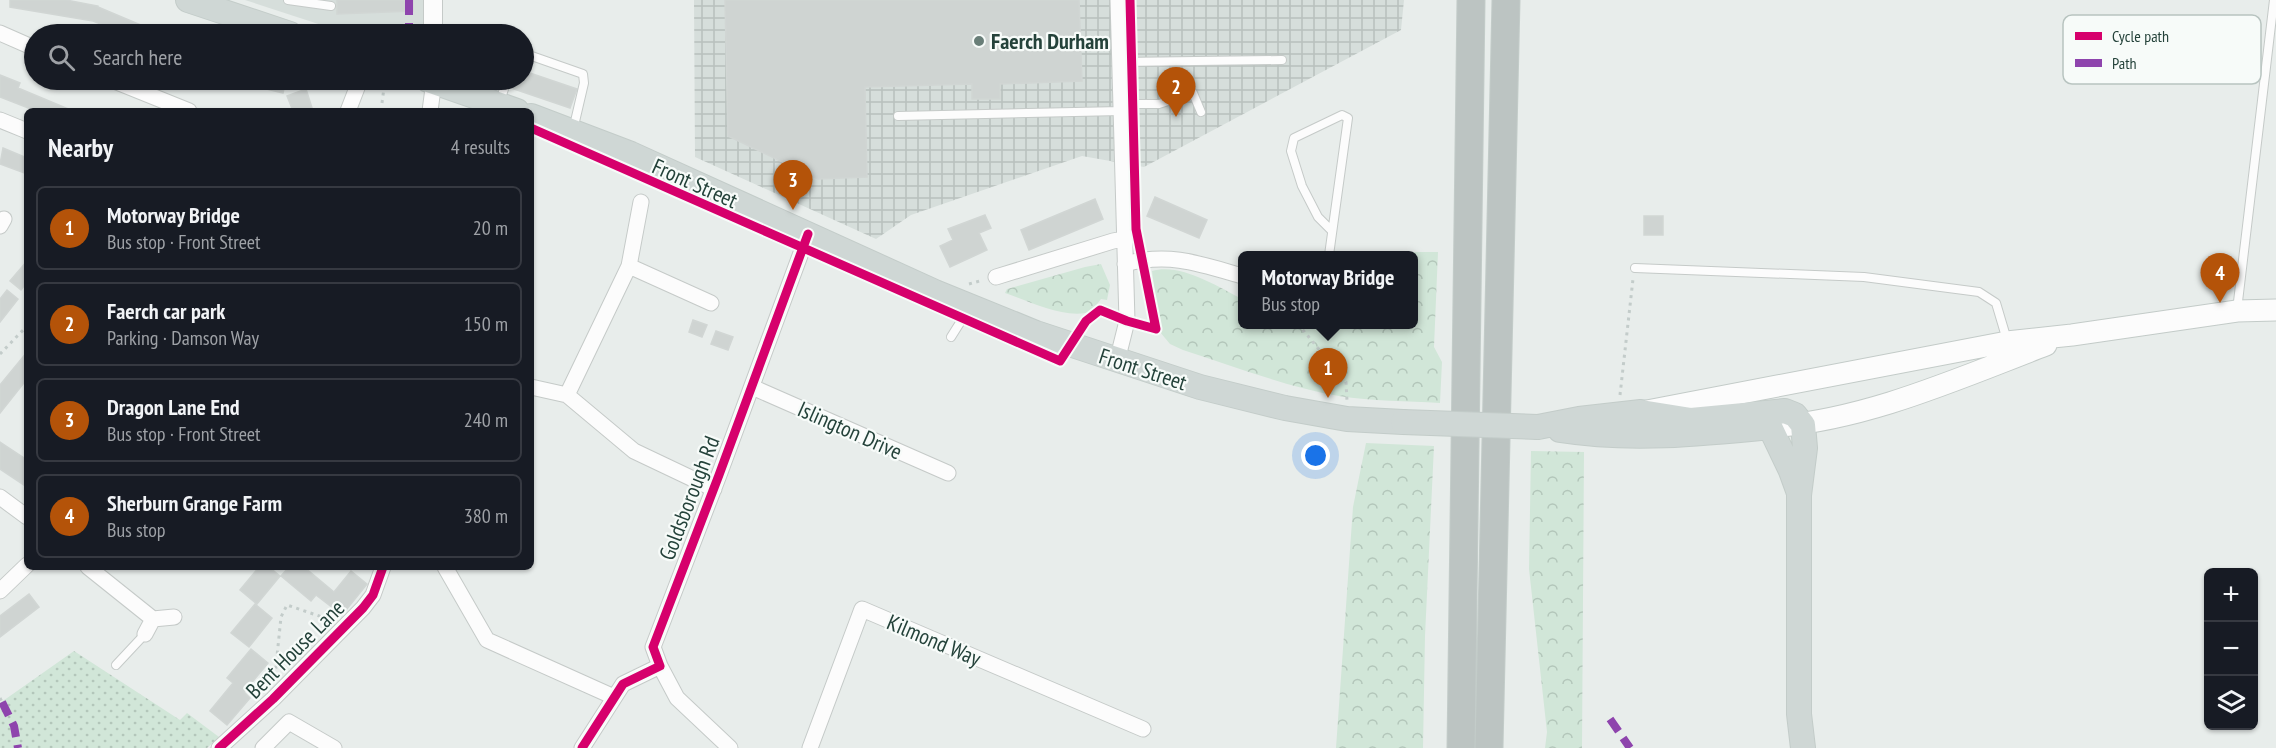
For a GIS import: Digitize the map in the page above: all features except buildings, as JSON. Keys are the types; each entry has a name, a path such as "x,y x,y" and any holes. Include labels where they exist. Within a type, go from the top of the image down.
{"highway":[{"path":"1461,748 1471,0"},
{"path":"1489,748 1506,0"}],"main road":[{"path":"188,0 260,24"},
{"path":"459,90 508,108"},
{"name":"Front Street","path":"534,117 631,154 971,306 1036,333 1117,361 1211,390 1285,408 1347,419 1538,427"},
{"path":"1538,427 2008,350 2072,335 2237,311 2276,309"},
{"path":"1803,425 1854,414 1905,398 2008,350"},
{"path":"1794,384 1777,397 1771,419 1799,495"},
{"path":"1538,427 1595,436 1685,435 1771,419 1785,411 1795,415 1803,425 1805,448 1799,495 1799,714 1803,748"},
{"path":"1629,413 1691,420 1771,419"}],"street":[{"path":"433,0 433,24"},
{"path":"1117,361 1127,321 1118,0"},
{"path":"0,33 24,44"},
{"path":"137,90 182,108"},
{"path":"349,108 356,90"},
{"path":"430,108 431,90"},
{"path":"0,120 24,130"},
{"path":"567,395 629,266 641,202"},
{"name":"Goldsborough Rd","path":"730,748 676,698 653,647 808,234"},
{"path":"996,277 1124,239"},
{"path":"1125,264 1143,259 1167,258 1197,262 1238,275"},
{"path":"629,266 711,303"},
{"name":"Islington Drive","path":"752,387 948,473"},
{"path":"534,388 567,395 634,451 714,489"},
{"path":"0,497 24,516"},
{"path":"0,591 24,568"},
{"path":"92,570 153,619 174,617"},
{"name":"Bent House Lane","path":"219,748 347,626 373,595 382,570"},
{"path":"447,570 487,640 614,697"},
{"name":"Kilmond Way","path":"810,748 862,609 1143,729"},
{"path":"145,634 153,619"},
{"path":"582,748 623,684 660,666"},
{"path":"263,748 289,722 334,748"}],"lane":[{"path":"288,0 330,6"},
{"path":"2237,311 2274,0"},
{"path":"534,57 583,74 584,83 573,131"},
{"path":"1120,62 1282,60"},
{"path":"507,90 508,108"},
{"path":"898,116 1121,107 1159,104 1193,93 1201,112"},
{"path":"1330,251 1348,118 1341,115 1294,138 1291,151 1302,186 1318,217 1332,231"},
{"path":"1635,268 1864,277 1979,292 1996,303 2008,350"},
{"path":"951,337 971,306"},
{"path":"116,665 145,634"}],"path":[{"path":"382,103 384,90"},
{"path":"1629,413 1635,268"},
{"path":"0,354 24,329"},
{"path":"1302,329 1346,382 1347,419"},
{"path":"273,699 278,631 287,605 347,626"}],"shaded area":[{"path":"245,0 433,0 433,24 318,24"},
{"path":"694,0 1404,0 1401,30 1144,167 1082,156 911,215 876,239 695,157"}],"green space":[{"path":"1418,252 1438,252 1434,347 1442,362 1440,403 1351,398 1319,392 1260,376 1170,344 1160,332 1152,271 1175,270 1210,282 1238,297 1238,329 1418,329"},
{"path":"1101,264 1110,285 1107,300 1101,299 1091,312 1080,314 1058,311 1005,293 1007,289"},
{"path":"1366,443 1434,446 1425,636 1423,748 1336,748 1353,507"},
{"path":"1531,451 1584,452 1582,748 1545,748 1547,732 1529,569"},
{"path":"74,651 180,720 187,713 219,737 207,748 0,748 0,703"}],"marked path":[{"path":"409,0 409,24"},
{"path":"2,702 14,726 18,748"},
{"path":"1610,719 1630,748"}],"cycle path":[{"path":"534,129 1060,361 1086,321 1100,310 1156,329 1136,229 1130,0"},
{"path":"582,748 623,684 660,666 653,647 808,234"},
{"path":"219,748 273,699 363,608 373,595 382,570"}],"place":[{"name":"Faerch Durham","path":"979,41"},
{"name":"Faerch car park","path":"1176,117"},
{"name":"Dragon Lane End","path":"793,210"},
{"name":"Sherburn Grange Farm","path":"2220,303"},
{"name":"Motorway Bridge","path":"1328,398"}]}
